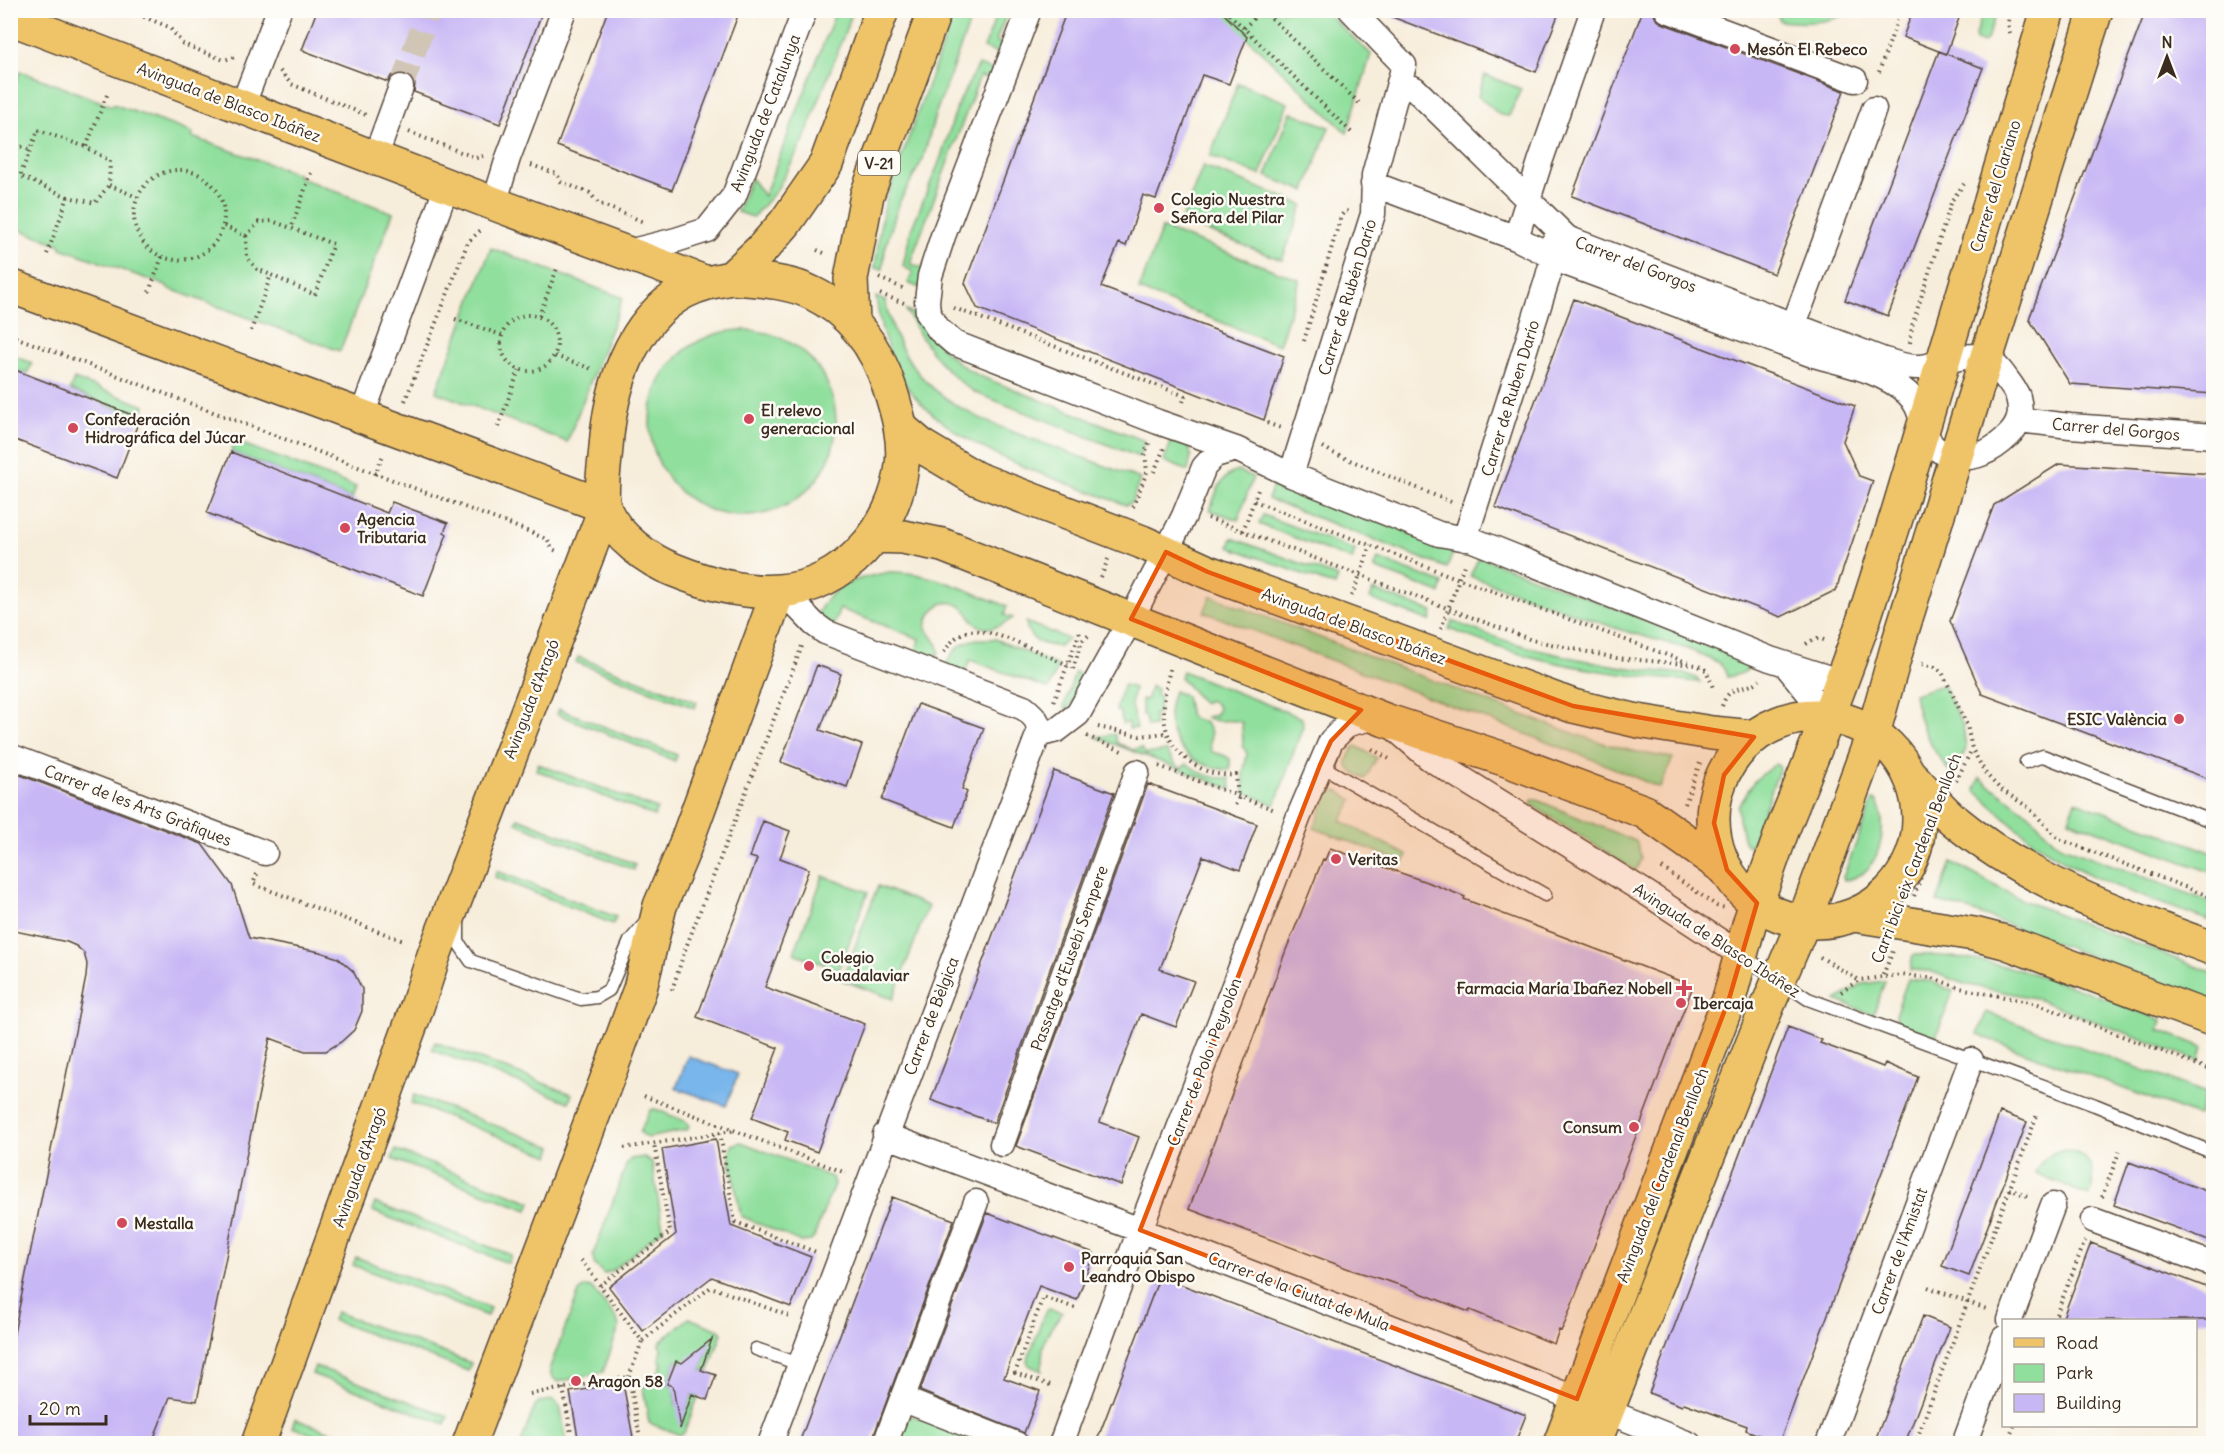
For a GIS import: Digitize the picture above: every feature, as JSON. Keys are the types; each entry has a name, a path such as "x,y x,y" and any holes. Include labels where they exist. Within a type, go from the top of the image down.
{"main road":[{"path":"605,508 604,479 610,405 625,360 642,331 665,305 684,292 719,280 762,249 785,223 826,164 882,10"},
{"name":"V-21","path":"853,321 851,279 867,195 935,10"},
{"name":"Carrer del Clariano","path":"1753,912 1782,831 1847,668 1899,512 2048,10"},
{"path":"1873,734 1986,359 2096,10"},
{"name":"Avinguda de Blasco Ibáñez","path":"10,18 624,253 719,280 786,284 811,292 853,321"},
{"path":"10,286 362,415 605,508 630,542 662,565 698,580 738,589 780,591 808,585 832,575 850,562 874,536 887,514 899,484 903,464 902,429 886,376 870,345 853,321"},
{"name":"Avinguda de Blasco Ibáñez","path":"902,429 924,447 975,478 1166,552 1209,572 1574,706 1638,721 1754,737"},
{"name":"Avinguda d'Aragó","path":"258,1443 458,890 605,508"},
{"name":"Avinguda de Blasco Ibáñez","path":"874,536 903,537 942,545 1385,720 1507,760 1645,812 1727,870"},
{"name":"Avinguda d'Aragó","path":"469,1443 620,1044 640,989 660,906 682,854 780,591"},
{"name":"Avinguda de Blasco Ibáñez","path":"1910,775 1917,795 1918,837 1912,857 1902,876 1889,892 1872,906 1854,915 1799,932 1779,915 1753,912 1743,891 1727,870 1720,855 1716,839 1714,807 1718,791 1728,768 1742,748 1754,737 1775,726 1797,719 1828,717 1851,723 1873,734 1894,752 1910,775 1955,821 2006,857 2063,890 2214,949"},
{"name":"Avinguda del Cardenal Benlloch","path":"1560,1443 1592,1405 1799,932 1873,734"},
{"name":"Avinguda del Cardenal Benlloch","path":"1594,1443 1592,1405 1729,999 1753,912"},
{"name":"Avinguda de Blasco Ibáñez","path":"1854,915 1974,934 2005,942 2214,1020"}],"street":[{"path":"242,107 279,10"},
{"path":"499,205 508,158 564,10"},
{"name":"Avinguda de Catalunya","path":"624,253 707,230 734,196 805,10"},
{"path":"1029,10 930,276 928,313 939,330 954,343 1236,450 1439,534 1473,540 1794,656 1847,668"},
{"path":"1351,10 1404,65 1399,83"},
{"path":"1516,238 1593,10"},
{"path":"1667,10 1866,79"},
{"name":"Carrer de Rubén Darío","path":"1292,475 1373,214 1373,184 1399,83"},
{"name":"Carrer del Gorgos","path":"1399,83 1415,88 1567,238 1884,360 1909,368 1942,362"},
{"path":"375,158 401,87"},
{"path":"1794,324 1874,110"},
{"name":"Carrer del Gorgos","path":"1373,184 1516,238 1553,258 1798,350 1894,382 1918,406 1924,425"},
{"path":"362,415 447,186"},
{"path":"1549,221 1553,233 1553,258"},
{"name":"Carrer de Ruben Darío","path":"1465,539 1553,258"},
{"path":"1924,425 1931,445 1956,458 1974,457 1994,449 2018,424 2020,411 2018,395 1999,368 1986,359 1974,356 1956,357 1942,362"},
{"name":"Carrer del Gorgos","path":"2019,420 2070,426 2214,436"},
{"path":"780,591 825,632 1024,708 1036,718 1039,726 1038,735 1057,730 1078,714 1131,619 1184,516 1203,467 1215,455 1236,450"},
{"path":"1794,656 1828,717"},
{"name":"Carrer de Polo i Peyrolón","path":"1061,1443 1140,1230 1320,765 1331,741 1348,724 1368,719 1385,720"},
{"name":"Avinguda de Blasco Ibáñez","path":"1385,720 1429,758 1648,894 1741,955"},
{"name":"Carrer de Bèlgica","path":"770,1443 1038,735"},
{"name":"Carrer de les Arts Gràfiques","path":"10,756 265,854"},
{"name":"Passatge d'Eusebi Sempere","path":"1002,1144 1138,763"},
{"name":"Carrer de l'Amistat","path":"1828,1443 1971,1060"},
{"name":"Carrer de la Ciutat de Mula","path":"885,1136 1140,1230 1689,1443"},
{"path":"885,1443 976,1202"},
{"path":"2011,1319 2053,1205"},
{"path":"2092,1220 2214,1265"},
{"path":"1964,1443 2002,1342"},
{"path":"902,1399 1016,1443"}],"lane":[{"path":"2026,762 2043,756 2214,822"},
{"path":"1320,765 1545,895"},
{"name":"Avinguda d'Aragó","path":"458,890 458,942 471,961 581,999 597,997 609,990 630,940 660,906"},
{"name":"Avinguda de Blasco Ibáñez","path":"1741,955 1808,999 2095,1105 2214,1153"},
{"path":"756,1349 800,1364"}],"path":[{"path":"127,10 169,27 183,44 224,60 244,55 261,59 278,68 291,84 477,158 492,153 557,174 561,182 590,193 598,203 650,224"},
{"path":"1225,10 1352,133"},
{"path":"1244,28 1262,10 1360,104"},
{"path":"1866,79 1901,10"},
{"path":"86,147 106,95"},
{"path":"38,130 86,147 111,161 110,185 95,203 68,197 20,176 38,130"},
{"path":"10,142 30,150"},
{"path":"530,174 533,167"},
{"path":"171,170 186,170 200,174 213,184 221,196 225,211 224,226 218,240 208,251 194,258 180,261 162,257 152,251 142,240 135,227 134,212 137,197 156,175 171,170"},
{"path":"291,228 312,173"},
{"path":"110,185 137,197"},
{"path":"47,254 68,197"},
{"path":"375,475 468,242 499,205"},
{"path":"273,221 291,228 333,244 315,295 257,269 247,258 246,236 259,222 273,221"},
{"path":"224,226 246,236"},
{"path":"149,292 162,257"},
{"path":"539,316 558,266"},
{"path":"251,331 270,275"},
{"path":"520,316 539,316 554,328 558,347 555,356 544,368 536,371 519,370 502,352 502,335 506,327 520,316"},
{"path":"455,319 502,335"},
{"path":"10,335 530,532 548,540 552,549 562,554"},
{"path":"555,356 601,372"},
{"path":"498,427 519,370"},
{"path":"1243,531 1261,484"},
{"path":"1254,501 1697,665 1706,670 1714,690"},
{"path":"1202,516 1532,640 1616,658 1697,665"},
{"path":"1351,599 1371,545"},
{"path":"940,660 955,638 971,631 987,632 1067,665"},
{"path":"1794,656 1813,639 1820,638 1847,668"},
{"path":"669,998 803,644 809,641"},
{"path":"1893,663 1927,665 1942,672 1967,725 1972,748 1992,782 2028,807 2058,838 2214,898"},
{"path":"1170,669 1163,714 1167,733 1174,748 1199,768 1217,774 1236,775 1237,795 1234,808"},
{"path":"1067,724 1138,763 1237,795 1281,813"},
{"path":"1092,726 1140,736 1167,733"},
{"name":"Carri bici eix Cardenal Benlloch","path":"1883,975 1959,772 1972,748"},
{"path":"265,854 253,884 404,941"},
{"path":"1662,868 1717,906 1753,912"},
{"path":"1799,932 1859,980 1883,975 1933,978 1960,988 2038,1004 2214,1071"},
{"path":"644,1096 846,1173"},
{"path":"1915,1443 2037,1115"},
{"path":"624,1148 735,1131"},
{"path":"720,1133 735,1222 817,1252"},
{"path":"600,1286 670,1232 654,1144"},
{"path":"581,1260 642,1341"},
{"path":"641,1443 629,1377 642,1341 711,1287 793,1317"},
{"path":"1928,1287 1967,1302 2002,1322"},
{"path":"1050,1385 1015,1373 1042,1297 1078,1309"},
{"path":"530,1394 629,1377"},
{"path":"563,1388 573,1443"},
{"path":"2007,1443 2013,1427"}],"highlighted area":[{"path":"1166,552 1208,572 1573,706 1754,737 1724,775 1714,823 1727,870 1757,903 1729,999 1577,1399 1140,1230 1320,765 1331,741 1361,710 1131,619"}],"green space":[{"path":"1849,10 1850,13 1824,21 1807,22 1780,21 1776,11"},
{"path":"836,11 853,11 803,142 776,191 753,217 737,212 751,178 764,196"},
{"path":"955,11 974,11 935,115 923,159 899,203 885,249 883,269 875,268 881,221 888,194"},
{"path":"998,11 1008,11 996,41 1008,46 1005,56 984,48"},
{"path":"1219,11 1324,11 1371,54 1347,133"},
{"path":"1984,11 1997,11 1987,40 1983,43 1976,40 1975,35"},
{"path":"978,65 999,72 995,81 980,76 910,263 924,269 920,288 908,283 913,272 903,266 911,230 940,160 958,104"},
{"path":"20,71 112,106 113,104 193,133 192,137 298,174 298,177 393,213 340,351 61,248 61,245 11,226 11,95"},
{"path":"1485,75 1521,89 1509,116 1500,115 1478,96"},
{"path":"1238,83 1288,103 1260,175 1210,156"},
{"path":"1291,112 1329,127 1305,191 1266,176"},
{"path":"1203,166 1303,205 1282,260 1181,221"},
{"path":"1162,228 1300,280 1279,345 1139,290"},
{"path":"491,248 623,298 567,442 436,392"},
{"path":"876,297 885,301 894,331 906,356 921,377 939,394 960,408 1009,431 1140,479 1132,502 1126,505 1016,464 964,437 941,420 910,391 895,366 885,339"},
{"path":"906,310 921,320 948,353 972,372 1145,441 1139,457 976,393 944,367 919,334"},
{"path":"743,330 779,337 809,357 829,387 836,423 829,459 809,489 779,509 743,516 707,509 677,489 657,459 650,423 657,387 677,357 707,337"},
{"path":"11,355 32,363 27,374 11,368"},
{"path":"74,379 145,406 140,418 70,390"},
{"path":"1173,437 1188,443 1191,456 1188,471 1164,461"},
{"path":"235,441 356,487 352,499 231,452"},
{"path":"1238,471 1253,477 1238,520 1210,510 1222,481"},
{"path":"1275,480 1454,550 1447,568 1268,499"},
{"path":"1263,515 1355,550 1352,560 1259,524"},
{"path":"1232,538 1338,577 1335,586 1229,547"},
{"path":"1479,557 1752,660 1743,673 1727,677 1719,663 1688,649 1618,629 1470,576"},
{"path":"1378,559 1443,583 1440,593 1374,568"},
{"path":"890,572 920,575 964,589 1007,606 1004,615 1013,618 994,628 983,628 974,622 964,609 955,604 943,603 934,610 927,621 926,628 938,645 939,653 930,663 914,657 920,639 840,609 833,626 817,615 823,604 838,589 856,580"},
{"path":"1373,590 1433,612 1430,621 1370,599"},
{"path":"1211,596 1560,729 1623,749 1673,758 1660,788 1597,761 1204,612"},
{"path":"1452,621 1509,642 1559,655 1601,664 1686,674 1700,682 1606,672 1560,664 1498,647 1449,629"},
{"path":"1026,622 1068,639 1059,646 1037,641 1029,633"},
{"path":"977,639 995,639 1058,666 1049,689 970,660 963,677 944,670 949,659 960,646"},
{"path":"578,657 697,702 695,708 576,662"},
{"path":"1182,671 1302,718 1303,726 1275,805 1244,792 1243,774 1247,754 1243,745 1242,723 1206,717 1215,715 1218,710 1217,705 1210,700 1203,703 1180,677"},
{"path":"1075,672 1088,677 1067,711 1064,706"},
{"path":"1124,685 1134,688 1131,706 1137,728 1129,729 1128,723 1122,724 1121,712 1116,711"},
{"path":"1943,685 1963,726 1966,749 1953,775 1927,738 1919,718 1914,694"},
{"path":"1151,686 1157,689 1156,695 1160,696 1158,714 1154,714 1155,726 1147,727 1145,716 1142,715 1142,699 1146,700"},
{"path":"1174,691 1186,696 1190,717 1206,723 1211,733 1212,751 1230,759 1230,770 1214,768 1200,762 1179,746 1170,721 1170,707"},
{"path":"559,709 677,755 675,761 557,714"},
{"path":"1115,734 1117,743 1133,750 1141,748 1146,754 1166,751 1175,764 1181,768 1187,764 1207,776 1230,778 1231,789 1096,737"},
{"path":"1356,746 1377,758 1365,779 1353,772 1347,763"},
{"path":"538,764 657,809 654,816 536,770"},
{"path":"1775,764 1779,766 1779,770 1751,845 1748,846 1744,842 1738,807 1754,781"},
{"path":"1980,778 2031,816 2054,841 2062,846 2213,903 2210,921 2108,883 2049,852 2020,831 1975,790"},
{"path":"1338,791 1353,800 1341,821 1407,855 1404,862 1314,828 1328,795"},
{"path":"1532,800 1537,800 1637,842 1641,858 1636,871 1533,806"},
{"path":"1873,800 1877,801 1881,812 1882,837 1878,850 1866,871 1844,880 1843,877"},
{"path":"2076,801 2213,853 2213,873 2069,820"},
{"path":"518,818 635,864 634,870 516,823"},
{"path":"1951,862 2022,900 2213,973 2213,1002 1966,909 1937,902"},
{"path":"497,871 616,917 613,924 495,877"},
{"path":"823,876 868,892 839,970 794,953"},
{"path":"878,886 928,906 893,999 842,980"},
{"path":"1913,955 1945,956 2009,967 2102,997 2162,1020 2159,1030 2203,1047 2199,1061 2034,998 1964,984 1930,971 1910,970"},
{"path":"1908,979 1930,981 1953,991 1936,1037 1899,1024 1895,1015"},
{"path":"1885,981 1873,1015 1836,1000 1862,984"},
{"path":"1986,1012 2206,1093 2198,1116 1978,1035"},
{"path":"435,1042 572,1094 569,1102 432,1050"},
{"path":"414,1095 553,1147 550,1156 411,1103"},
{"path":"655,1109 685,1121 689,1127 687,1130 647,1138 640,1132 650,1110"},
{"path":"741,1142 832,1177 834,1184 811,1241 801,1242 741,1216 729,1154 732,1145"},
{"path":"395,1150 531,1202 528,1210 392,1159"},
{"path":"2064,1150 2081,1155 2090,1165 2093,1179 2090,1196 2035,1174 2046,1158"},
{"path":"644,1157 652,1162 663,1229 612,1271 604,1274 594,1264 593,1255 627,1163 631,1159"},
{"path":"375,1203 511,1255 508,1263 372,1211"},
{"path":"356,1257 490,1308 487,1316 353,1265"},
{"path":"585,1287 592,1288 617,1319 619,1327 603,1372 558,1382 551,1376 550,1367 579,1292"},
{"path":"1049,1309 1062,1313 1045,1340 1042,1371 1030,1366 1027,1362 1045,1312"},
{"path":"336,1312 471,1363 468,1371 332,1320"},
{"path":"689,1318 722,1333 708,1372 701,1370 707,1353 682,1363 676,1361 667,1384 673,1386 676,1406 686,1410 692,1394 698,1397 684,1433 680,1435 649,1423 643,1387 650,1384 654,1374 659,1373 662,1363 659,1360 662,1350 660,1342"},
{"path":"315,1366 448,1416 445,1424 312,1374"},
{"path":"553,1400 560,1406 567,1443 521,1443 535,1406 539,1402"},
{"path":"910,1415 989,1444 898,1444"},
{"path":"295,1419 361,1443 336,1443 292,1427"}],"water":[{"path":"688,1056 738,1074 726,1106 676,1088"}],"building":[{"path":"317,10 543,10 500,124 414,92 415,84 406,74 398,73 391,76 388,82 302,50"},
{"path":"608,10 740,10 672,190 557,146"},
{"path":"1067,10 1220,10 1247,37 1229,84 1202,75 1156,199 1143,195 1126,246 1119,243 1101,287 1284,356 1264,420 977,308 965,283"},
{"path":"1379,10 1560,10 1536,72 1379,12"},
{"path":"1643,10 1653,11 1656,19 1662,23 1844,91 1774,274 1572,196"},
{"path":"1913,10 1962,10 1946,54 1903,37"},
{"path":"2146,10 2214,10 2214,394 2070,384 2029,319"},
{"path":"1939,51 1983,68 1888,316 1845,300"},
{"path":"1574,299 1855,406 1843,441 1859,476 1873,481 1836,590 1781,617 1495,507"},
{"name":"Confederación Hidrográfica del Júcar","path":"10,368 140,418 117,478 10,438"},
{"name":"Agencia Tributaria","path":"231,452 387,513 392,502 448,523 444,532 447,534 423,596 207,513"},
{"path":"2059,464 2214,474 2214,781 1982,694 1950,621 1994,505"},
{"path":"817,665 841,674 820,730 862,745 847,787 781,762"},
{"path":"918,704 984,728 962,789 967,792 954,827 882,800"},
{"name":"Mestalla","path":"10,771 202,844 232,885 249,938 320,952 338,958 353,971 362,989 362,1011 354,1030 341,1042 326,1051 305,1051 270,1038 197,1401 170,1397 152,1443 10,1443 10,1353 87,964 84,953 67,942 10,930"},
{"path":"1054,771 1114,793 994,1123 931,1100"},
{"path":"1148,784 1257,824 1240,870 1203,856 1160,969 1194,981 1176,1027 1141,1014 1100,1122 1139,1137 1121,1185 1016,1146"},
{"path":"763,821 790,831 780,858 809,869 765,987 865,1024 817,1152 785,1140 788,1132 752,1118 778,1048 697,1017 757,859 750,857"},
{"path":"1330,848 1435,885 1465,897 1464,899 1693,986 1565,1323 1561,1331 1559,1330 1554,1344 1470,1310 1469,1312 1403,1286 1352,1270 1189,1209 1286,950 1323,859 1325,860"},
{"path":"1788,1027 1822,1040 1820,1043 1883,1067 1885,1063 1918,1077 1779,1443 1746,1430 1747,1426 1649,1393"},
{"path":"2000,1112 2027,1122 1969,1276 1942,1266"},
{"path":"716,1139 731,1226 811,1257 791,1307 712,1277 643,1331 609,1287 676,1234 662,1149"},
{"path":"2129,1162 2214,1194 2214,1242 2114,1205"},
{"path":"892,1197 954,1220 871,1443 799,1443"},
{"path":"987,1213 1094,1253 1077,1300 1039,1286 1004,1378 1040,1391 1024,1433 920,1391"},
{"path":"2091,1243 2214,1290 2214,1320 2062,1319"},
{"path":"1164,1278 1526,1415 1515,1443 1096,1443 1158,1281 1162,1282"},
{"path":"1923,1316 1950,1327 1905,1443 1874,1443"},
{"path":"712,1339 701,1370 716,1375 707,1400 692,1394 680,1429 673,1386 667,1384 676,1361 682,1363"},
{"path":"623,1383 634,1443 579,1443 570,1392"}],"tunnel":[{"path":"401,87 429,10"}],"place":[{"name":"Mesón El Rebeco","path":"1735,49"},
{"name":"Colegio Nuestra Señora del Pilar","path":"1159,208"},
{"name":"El relevo generacional","path":"749,419"},
{"name":"Confederación Hidrográfica del Júcar","path":"73,428"},
{"name":"Agencia Tributaria","path":"345,528"},
{"name":"ESIC València","path":"2179,719"},
{"name":"Veritas","path":"1336,859"},
{"name":"Colegio Guadalaviar","path":"809,966"},
{"name":"Farmacia María Ibañez Nobell","path":"1684,988"},
{"name":"Ibercaja","path":"1681,1003"},
{"name":"Consum","path":"1634,1127"},
{"name":"Mestalla","path":"122,1223"},
{"name":"Parroquia San Leandro Obispo","path":"1069,1267"},
{"name":"Aragon 58","path":"576,1381"}]}
